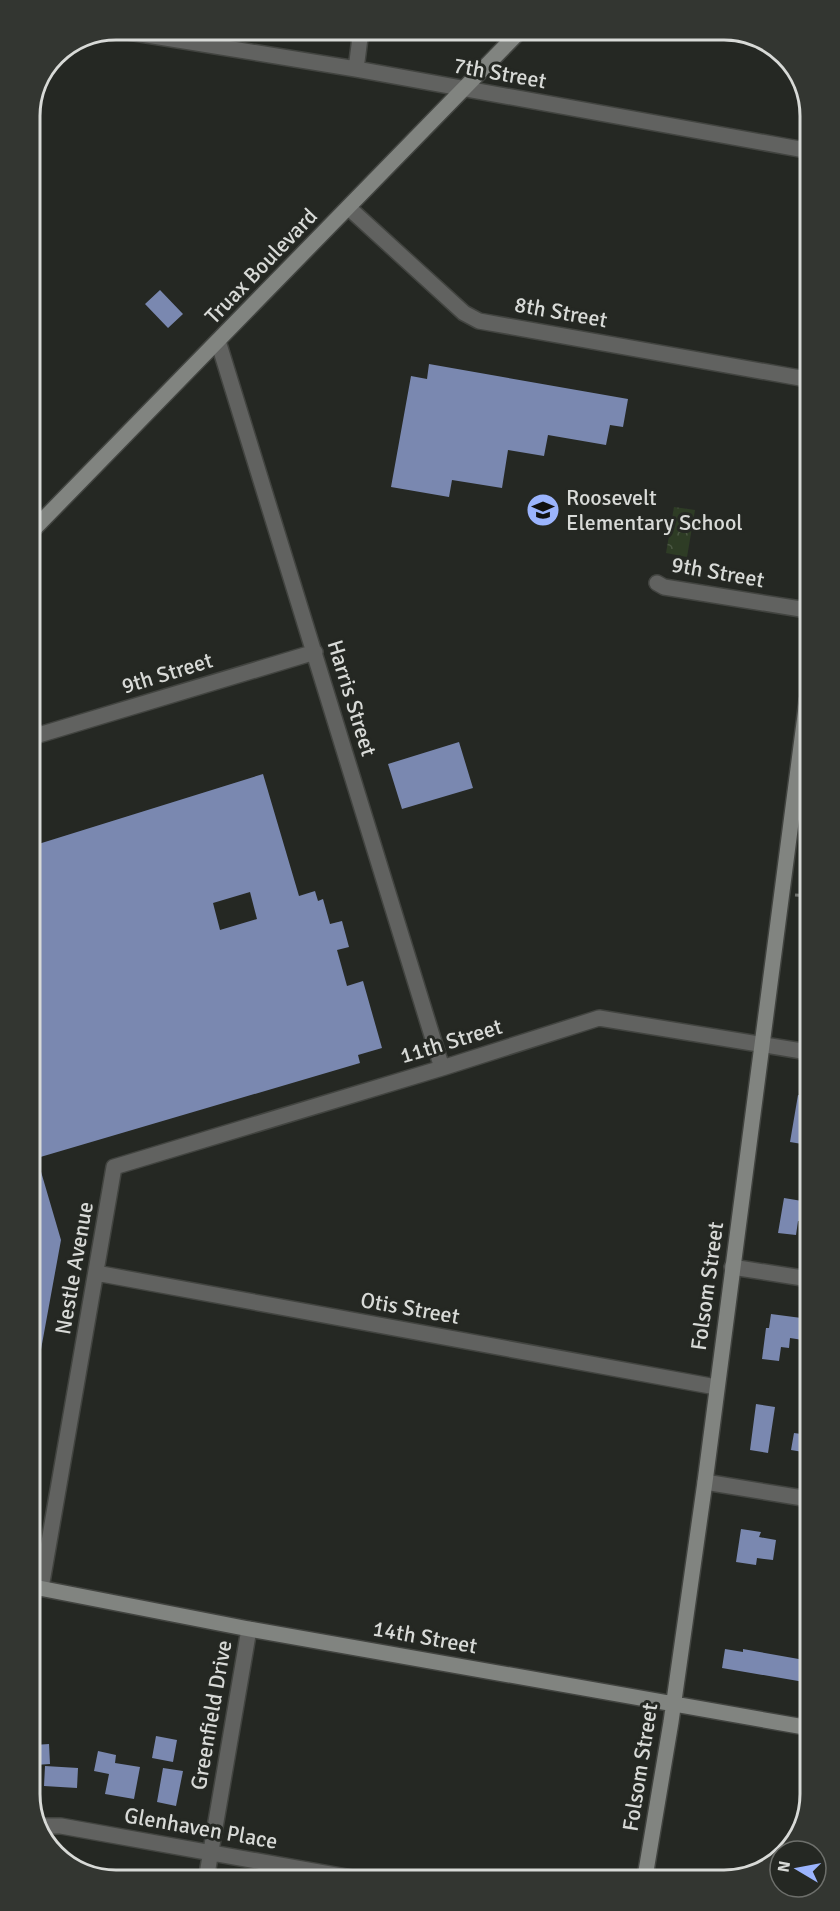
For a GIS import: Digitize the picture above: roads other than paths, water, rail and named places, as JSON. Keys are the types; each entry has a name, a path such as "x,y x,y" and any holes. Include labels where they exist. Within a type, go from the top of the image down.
{"street":[{"name":"7th Street","path":"178,40 356,69 800,149"},
{"path":"356,69 360,40"},
{"name":"Truax Boulevard","path":"41,522 511,41"},
{"name":"8th Street","path":"349,208 464,313 479,321 800,378"},
{"name":"Harris Street","path":"218,341 442,1068"},
{"name":"9th Street","path":"657,583 664,587 800,609"},
{"name":"9th Street","path":"41,734 315,652"},
{"name":"Folsom Street","path":"646,1870 674,1703 705,1482 800,752"},
{"name":"11th Street","path":"114,1167 599,1018 800,1051"},
{"name":"Nestle Avenue","path":"40,1576 114,1167"},
{"path":"732,1267 800,1278"},
{"name":"Otis Street","path":"96,1273 716,1387"},
{"path":"705,1482 800,1498"},
{"name":"14th Street","path":"40,1588 249,1629 800,1726"},
{"name":"Greenfield Drive","path":"208,1870 249,1629"},
{"name":"Glenhaven Place","path":"47,1826 61,1826 309,1870"}],"place":[{"name":"Roosevelt Elementary School","path":"543,510"}]}
